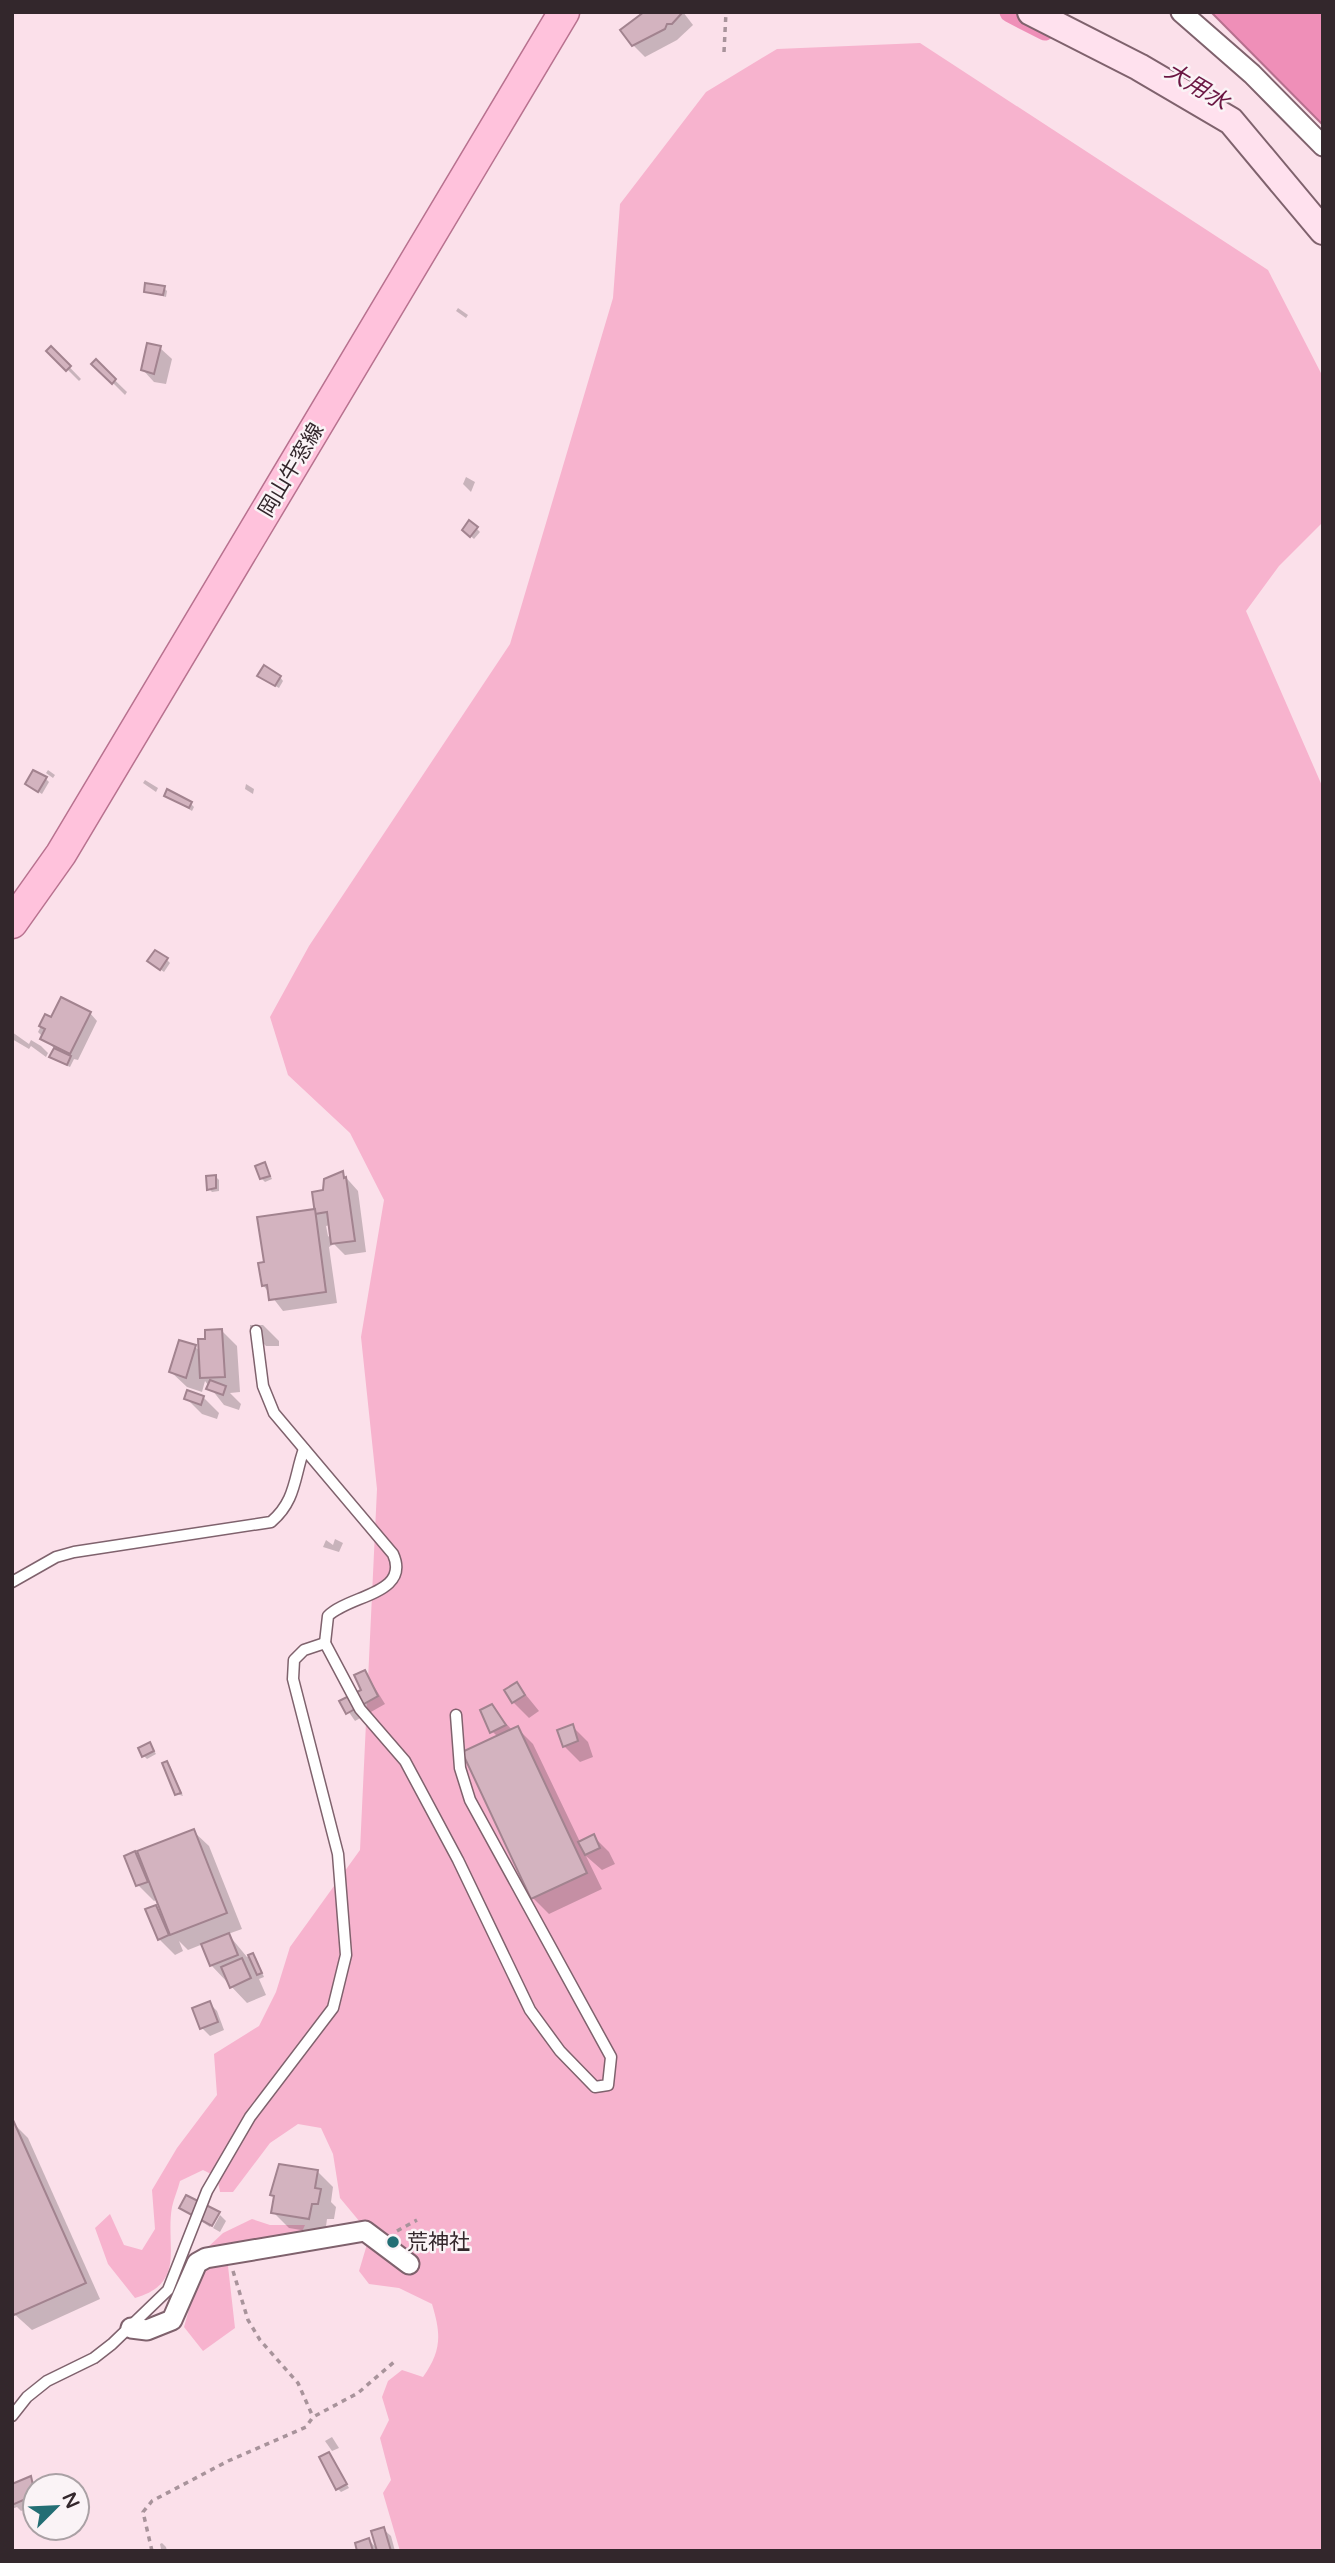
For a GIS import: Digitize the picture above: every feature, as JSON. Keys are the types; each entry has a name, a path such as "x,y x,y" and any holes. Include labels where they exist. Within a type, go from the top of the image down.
{"main road":[{"name":"岡山牛窓線","path":"12,923 61,854 564,12"},
{"path":"1031,12 1139,67 1231,121 1323,231"}],"street":[{"path":"1181,12 1252,74 1323,146"},
{"path":"131,2328 147,2330 172,2320 197,2263 206,2258 365,2231 409,2263"}],"lane":[{"path":"256,1331 263,1386 274,1413 393,1554 398,1566 396,1577 388,1586 345,1604 328,1616 324,1643 360,1709 405,1760 458,1860 530,2010 560,2051 595,2087 608,2085 611,2057 470,1800 460,1768 456,1714"},
{"path":"12,1582 56,1557 74,1552 271,1522 283,1512 293,1494 304,1449"},
{"path":"12,2416 27,2397 47,2381 94,2358 131,2328 168,2290 207,2191 250,2118 333,2008 346,1955 342,1879 323,1787 293,1679 293,1660 304,1650 324,1643"}],"path":[{"path":"724,52 726,12"},
{"path":"230,2254 238,2294 248,2320 260,2340 298,2383 313,2417"},
{"path":"152,2551 143,2512 152,2501 228,2461 306,2427 313,2417 358,2393 394,2362"}],"shaded area":[{"path":"1211,12 1323,12 1323,125"},
{"path":"920,43 1268,270 1323,377 1323,522 1279,566 1246,611 1323,788 1323,2551 400,2551 383,2493 391,2480 380,2438 389,2420 382,2397 388,2381 402,2370 423,2377 437,2350 437,2324 432,2304 399,2288 369,2284 359,2271 368,2241 360,2222 340,2198 333,2154 321,2128 298,2124 270,2143 233,2192 220,2192 217,2177 203,2170 180,2181 172,2207 168,2273 162,2283 151,2291 135,2298 108,2264 95,2228 110,2214 124,2245 142,2250 155,2229 152,2190 177,2148 217,2095 214,2054 259,2026 276,1992 290,1947 360,1850 377,1489 361,1337 384,1200 350,1133 288,1075 270,1017 309,946 510,644 613,298 620,204 706,92 777,49"},
{"path":"252,2219 270,2225 305,2225 300,2236 266,2243 238,2241 222,2248 221,2259 228,2266 235,2328 203,2351 184,2327 206,2249 223,2233"}],"building":[{"path":"644,12 682,13 672,24 667,24 665,29 632,46 620,30"},
{"path":"145,283 165,286 163,295 144,292"},
{"path":"147,343 161,346 154,374 141,370"},
{"path":"51,346 71,366 66,371 46,351"},
{"path":"96,359 116,379 112,384 91,364"},
{"path":"469,520 478,527 470,537 462,530"},
{"path":"264,665 281,676 275,686 257,676"},
{"path":"33,770 47,777 38,792 25,784"},
{"path":"167,789 192,802 189,808 164,796"},
{"path":"155,950 168,958 160,970 147,961"},
{"path":"61,997 91,1012 70,1054 40,1039 45,1029 39,1026 45,1014 51,1017"},
{"path":"54,1048 71,1056 67,1065 49,1057"},
{"path":"265,1162 270,1176 260,1179 255,1166"},
{"path":"343,1171 355,1241 331,1244 327,1212 315,1214 312,1192 323,1190 324,1179"},
{"path":"216,1175 216,1188 207,1190 206,1176"},
{"path":"315,1209 326,1292 269,1300 267,1285 262,1286 258,1263 264,1262 257,1217"},
{"path":"222,1329 225,1377 200,1378 198,1339 205,1339 205,1330"},
{"path":"179,1340 196,1345 186,1378 169,1372"},
{"path":"210,1380 226,1386 223,1395 206,1389"},
{"path":"187,1390 204,1396 201,1405 184,1399"},
{"path":"365,1670 378,1696 346,1714 339,1701 361,1690 354,1675"},
{"path":"517,1682 525,1695 512,1703 504,1690"},
{"path":"492,1704 506,1725 490,1733 480,1710"},
{"path":"573,1724 578,1741 563,1747 557,1730"},
{"path":"518,1726 587,1873 531,1899 462,1752"},
{"path":"150,1742 154,1751 142,1757 138,1748"},
{"path":"167,1761 181,1793 175,1795 162,1763"},
{"path":"194,1829 227,1913 170,1935 137,1851"},
{"path":"594,1834 600,1848 585,1855 578,1842"},
{"path":"135,1851 148,1882 136,1886 124,1856"},
{"path":"156,1905 169,1935 158,1940 145,1909"},
{"path":"229,1933 238,1955 210,1966 201,1944"},
{"path":"253,1953 262,1973 257,1975 248,1955"},
{"path":"242,1958 251,1978 230,1988 221,1967"},
{"path":"210,2001 218,2022 200,2029 192,2008"},
{"path":"13,2120 86,2283 14,2315 12,2311"},
{"path":"279,2164 318,2170 315,2188 321,2189 318,2204 312,2204 309,2219 271,2213 274,2196 270,2195"},
{"path":"186,2195 220,2212 212,2226 179,2208"},
{"path":"329,2452 347,2484 336,2490 319,2457"},
{"path":"21,2480 21,2501 12,2505 12,2484"},
{"path":"384,2527 391,2551 377,2551 371,2531"},
{"path":"369,2538 373,2551 357,2551 355,2543"}],"waterway":[{"name":"大用水","path":"1010,12 1045,30"}],"place":[{"name":"荒神社","path":"393,2242"}]}
